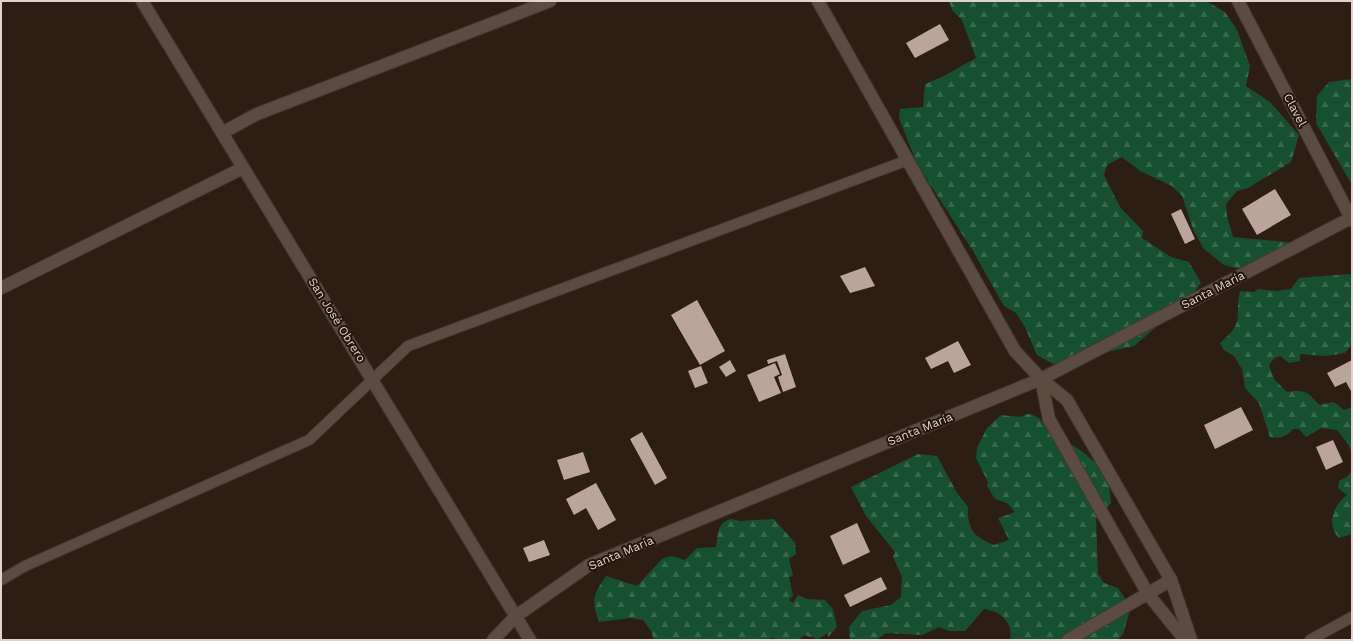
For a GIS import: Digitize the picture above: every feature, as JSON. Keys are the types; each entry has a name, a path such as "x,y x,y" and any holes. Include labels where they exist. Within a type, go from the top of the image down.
{"street":[{"name":"San José Obrero","path":"142,1 373,379 530,640"},
{"path":"222,133 257,114 550,1"},
{"path":"818,1 1015,350 1041,380 1067,400 1171,580 1191,640"},
{"name":"Clavel","path":"1238,1 1352,219"},
{"path":"1,288 243,168"},
{"name":"Santa María","path":"493,640 516,616 589,565 1041,380 1352,219"},
{"path":"1041,380 1049,419 1148,594 1185,640"},
{"path":"1068,640 1171,580"}],"lane":[{"path":"1,580 25,566 309,440 408,346 908,160"},
{"path":"1310,640 1352,618"}],"green space":[{"path":"949,1 1206,1 1225,12 1237,30 1250,66 1246,86 1270,102 1299,135 1291,162 1248,188 1237,191 1226,204 1227,216 1233,237 1295,243 1293,251 1277,264 1258,273 1224,265 1203,248 1193,229 1182,196 1172,186 1140,171 1122,157 1107,165 1104,175 1120,207 1143,231 1142,238 1171,257 1189,262 1201,283 1191,297 1134,346 1053,364 1037,355 1025,327 1016,313 1004,306 973,251 917,164 899,118 900,109 923,107 925,84 942,77 976,58 962,20 952,10"},
{"path":"1352,79 1352,185 1316,123 1317,96 1329,82"},
{"path":"1349,274 1352,276 1352,344 1345,353 1326,356 1300,354 1300,361 1289,363 1280,356 1273,359 1269,366 1274,379 1287,392 1306,392 1319,405 1334,402 1344,410 1352,407 1352,455 1349,445 1337,430 1321,428 1306,437 1299,429 1293,429 1282,437 1270,437 1259,403 1245,388 1242,369 1234,356 1224,350 1220,343 1233,330 1238,319 1238,300 1240,291 1254,292 1258,289 1277,291 1291,289 1299,278"},
{"path":"1028,414 1040,419 1050,430 1086,455 1101,469 1106,477 1109,485 1111,503 1096,519 1098,574 1104,583 1118,588 1131,607 1123,634 1117,640 1010,640 1010,628 1004,618 996,612 984,609 965,631 949,631 939,627 922,635 886,633 876,640 850,640 849,627 862,611 891,605 901,597 902,577 893,557 895,552 866,516 851,487 918,454 937,456 957,493 968,507 969,522 977,536 994,545 1009,540 998,518 1015,512 1007,503 995,499 987,486 988,482 976,458 977,448 987,428 1001,415 1020,417"},
{"path":"1352,471 1352,534 1339,538 1333,527 1333,515 1338,504 1347,495 1338,488 1339,481 1348,476"},
{"path":"731,519 740,521 774,519 795,543 796,554 789,559 793,576 789,577 793,596 789,600 793,603 798,595 807,599 825,600 833,609 837,627 828,637 828,633 818,639 804,635 799,640 776,640 773,637 768,640 654,640 651,631 643,620 630,618 599,622 594,603 598,588 606,576 637,586 662,559 671,556 685,560 697,548 716,547 721,526 723,523"}],"building":[{"path":"940,24 949,40 915,58 906,43"},
{"path":"1275,189 1291,215 1257,235 1242,209"},
{"path":"1181,209 1195,239 1185,244 1171,214"},
{"path":"865,267 875,286 850,293 840,276"},
{"path":"697,300 725,351 700,365 671,315"},
{"path":"958,341 971,365 954,373 948,361 931,369 925,358"},
{"path":"785,354 796,387 783,392 778,377 782,375 777,361 768,364 767,360"},
{"path":"730,360 736,371 726,377 719,367"},
{"path":"1352,360 1352,393 1346,382 1335,387 1327,373"},
{"path":"775,363 780,374 774,377 781,393 759,402 747,375"},
{"path":"701,366 708,383 695,388 688,371"},
{"path":"1241,407 1253,430 1215,449 1204,425"},
{"path":"642,432 667,478 655,485 630,439"},
{"path":"1333,440 1343,462 1326,470 1316,447"},
{"path":"583,452 590,472 564,480 557,460"},
{"path":"596,483 616,520 598,530 586,508 574,515 566,499"},
{"path":"857,523 870,552 843,565 830,536"},
{"path":"544,540 550,555 529,562 523,548"},
{"path":"881,577 887,589 850,607 844,595"}]}
